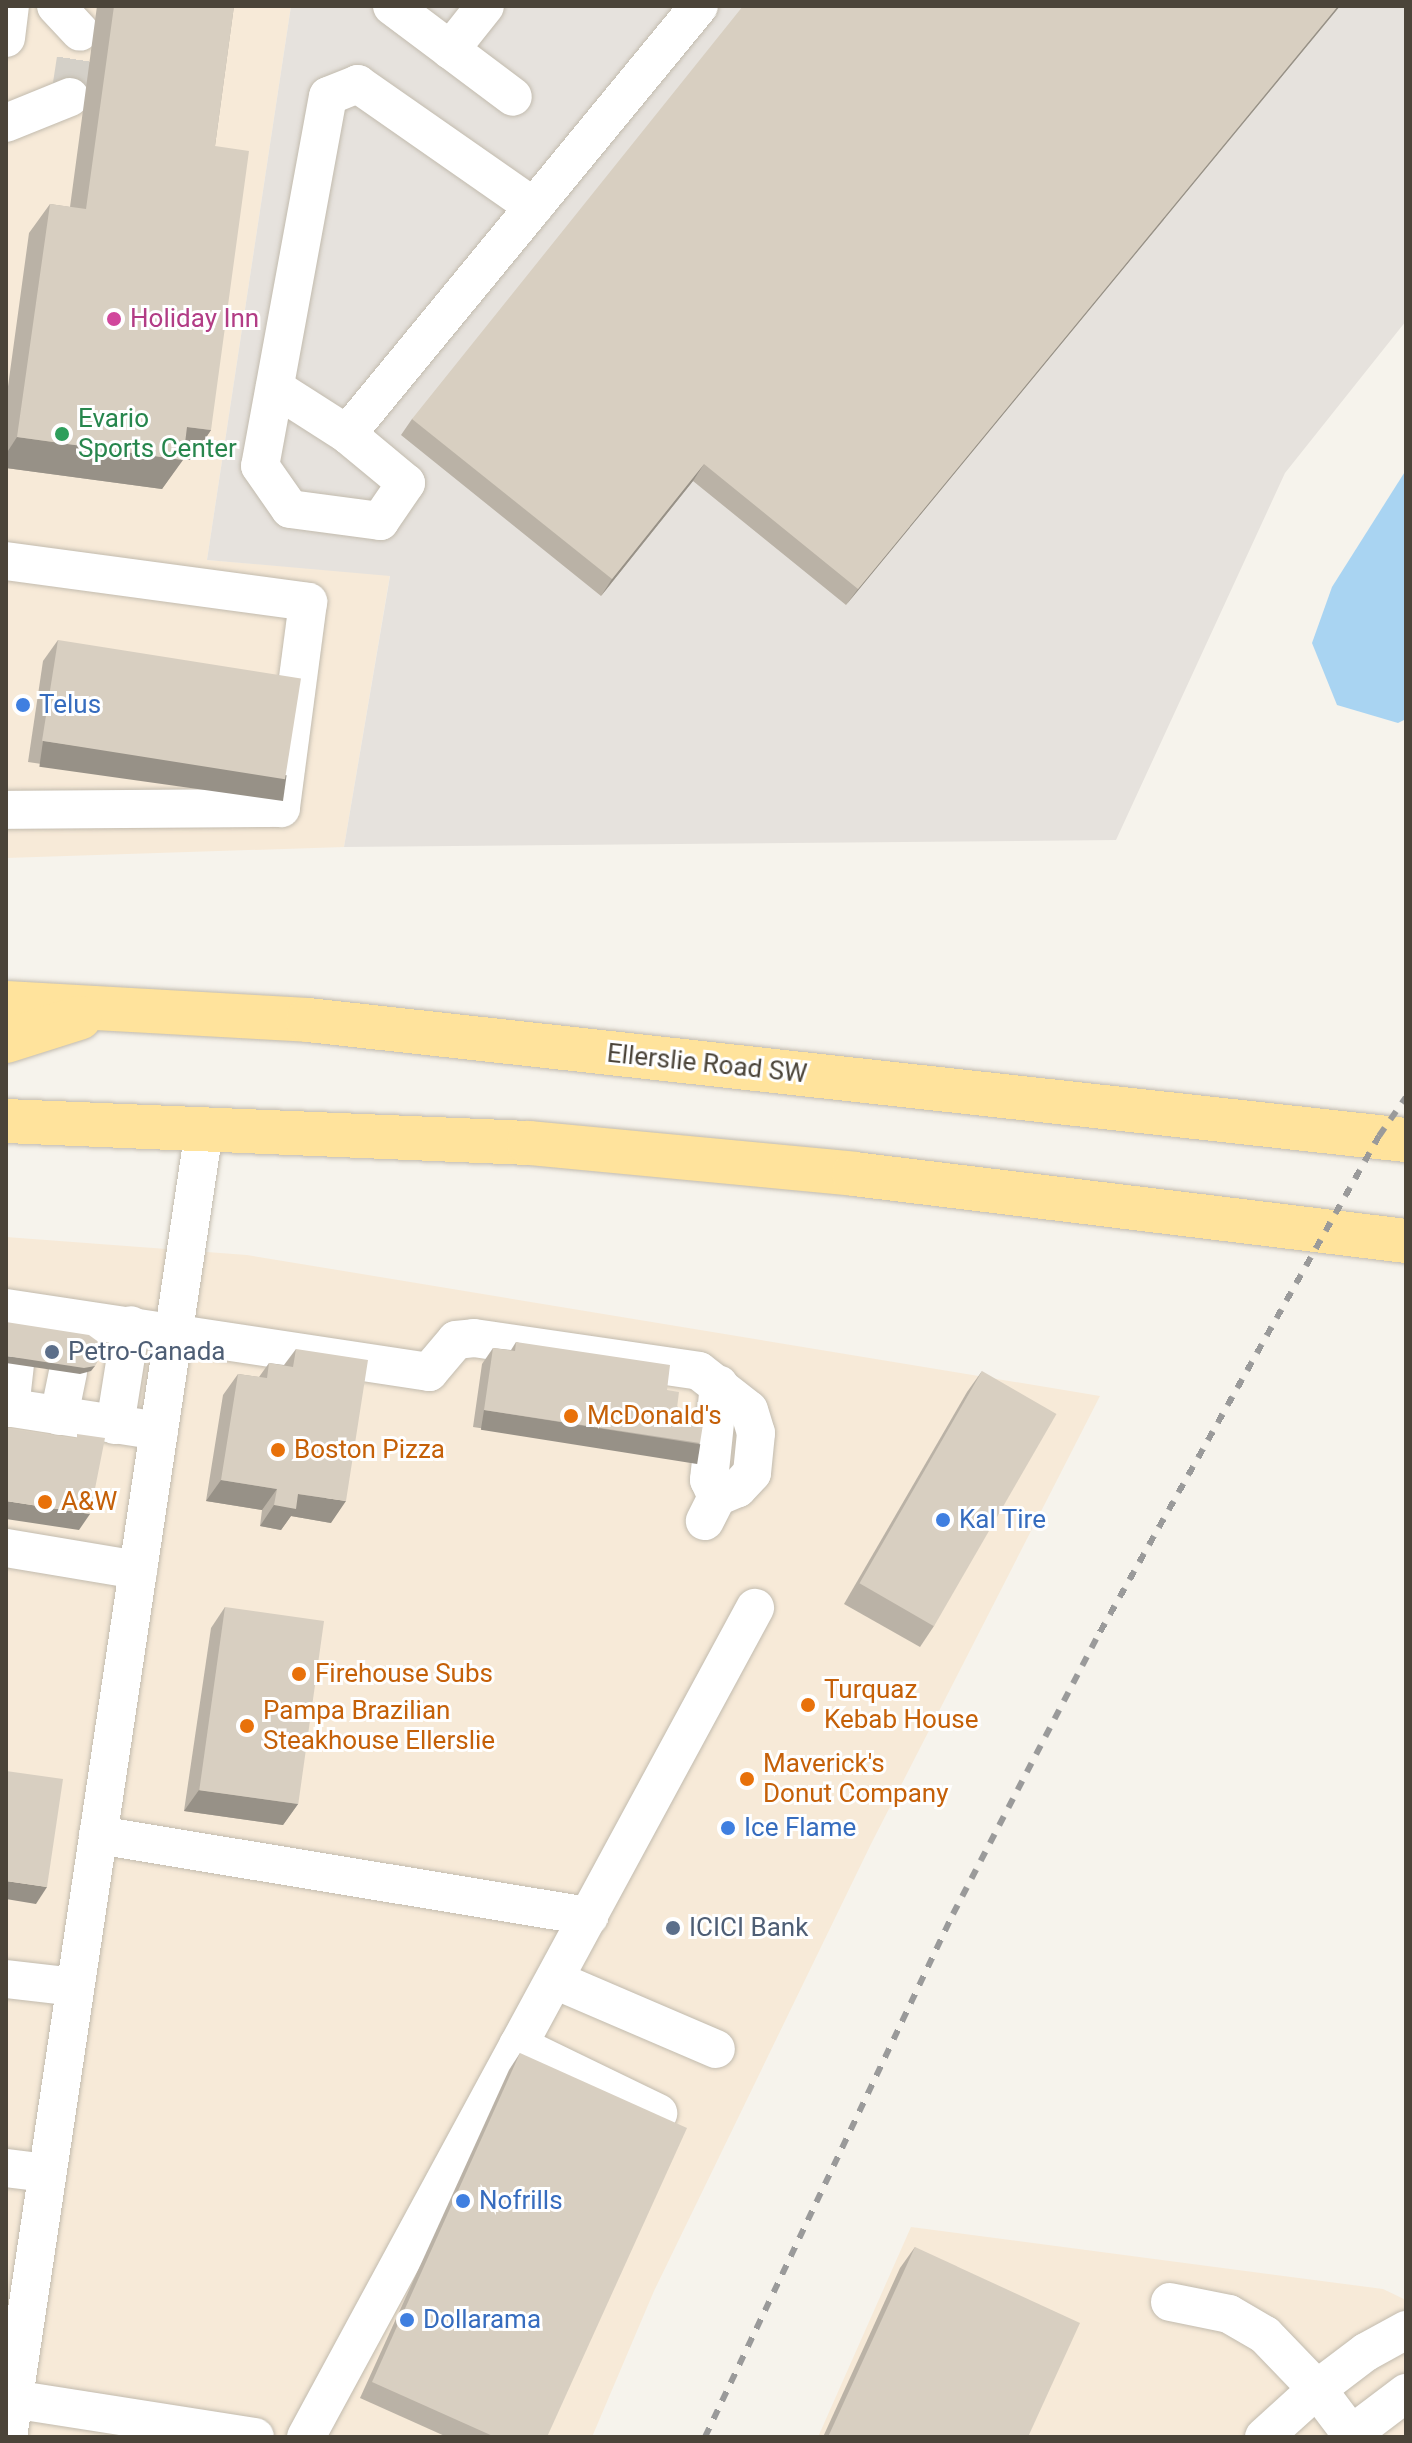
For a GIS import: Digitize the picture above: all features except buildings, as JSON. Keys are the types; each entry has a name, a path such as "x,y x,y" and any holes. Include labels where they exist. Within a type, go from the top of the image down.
{"main road":[{"name":"Ellerslie Road SW","path":"6,1003 308,1020 1406,1140"},
{"path":"6,1041 108,1009"},
{"path":"6,1121 529,1143 854,1174 1406,1241"}],"street":[{"path":"6,38 10,6"},
{"path":"392,6 513,97"},
{"path":"450,50 485,6"},
{"path":"347,434 699,6"},
{"path":"275,388 347,434 406,483 380,521 290,509 260,466 328,96 358,84 534,207"},
{"path":"6,123 70,97"},
{"path":"6,561 308,602 281,808 6,810"},
{"path":"8,2437 10,2398 47,2173 204,1130"},
{"path":"115,1425 131,1325"},
{"path":"159,1431 8,1408 16,1328 73,1343 131,1325 429,1372 456,1340 474,1338 699,1371 749,1410 756,1433 752,1473 711,1509"},
{"path":"59,1416 73,1343"},
{"path":"6,1548 138,1570"},
{"path":"306,2437 755,1608"},
{"path":"98,1835 589,1916"},
{"path":"6,1979 75,1987"},
{"path":"555,1980 716,2049"},
{"path":"518,2045 658,2113"},
{"path":"6,2168 47,2173"},
{"path":"1170,2302 1229,2314 1265,2335 1317,2389 1350,2436 1406,2393"},
{"path":"1264,2437 1317,2389 1366,2352 1406,2330"},
{"path":"10,2398 255,2437"}],"shaded area":[{"path":"6,6 291,6 207,560 390,575 344,847 6,858"},
{"path":"291,6 1406,6 1406,321 1285,473 1116,840 344,847 390,576 207,560"},
{"path":"6,1237 247,1255 1100,1396 871,1844 654,2291 592,2437 6,2437"},
{"path":"911,2227 1383,2289 1406,2300 1406,2437 818,2437"}],"water":[{"path":"1406,470 1406,719 1398,723 1337,705 1312,643 1332,587"}],"tunnel":[{"path":"70,97 80,32"}],"railway":[{"path":"705,2437 953,1914 1100,1632 1379,1136 1406,1097"}],"place":[{"name":"Holiday Inn","path":"114,319"},
{"name":"Evario Sports Center","path":"62,434"},
{"name":"Telus","path":"23,705"},
{"name":"Petro-Canada","path":"52,1352"},
{"name":"McDonald's","path":"571,1416"},
{"name":"Boston Pizza","path":"278,1450"},
{"name":"A&W","path":"45,1502"},
{"name":"Kal Tire","path":"943,1520"},
{"name":"Firehouse Subs","path":"299,1674"},
{"name":"Turquaz Kebab House","path":"808,1705"},
{"name":"Pampa Brazilian Steakhouse Ellerslie","path":"247,1726"},
{"name":"Maverick's Donut Company","path":"747,1779"},
{"name":"Ice Flame","path":"728,1828"},
{"name":"ICICI Bank","path":"673,1928"},
{"name":"Nofrills","path":"463,2201"},
{"name":"Dollarama","path":"407,2320"}]}
